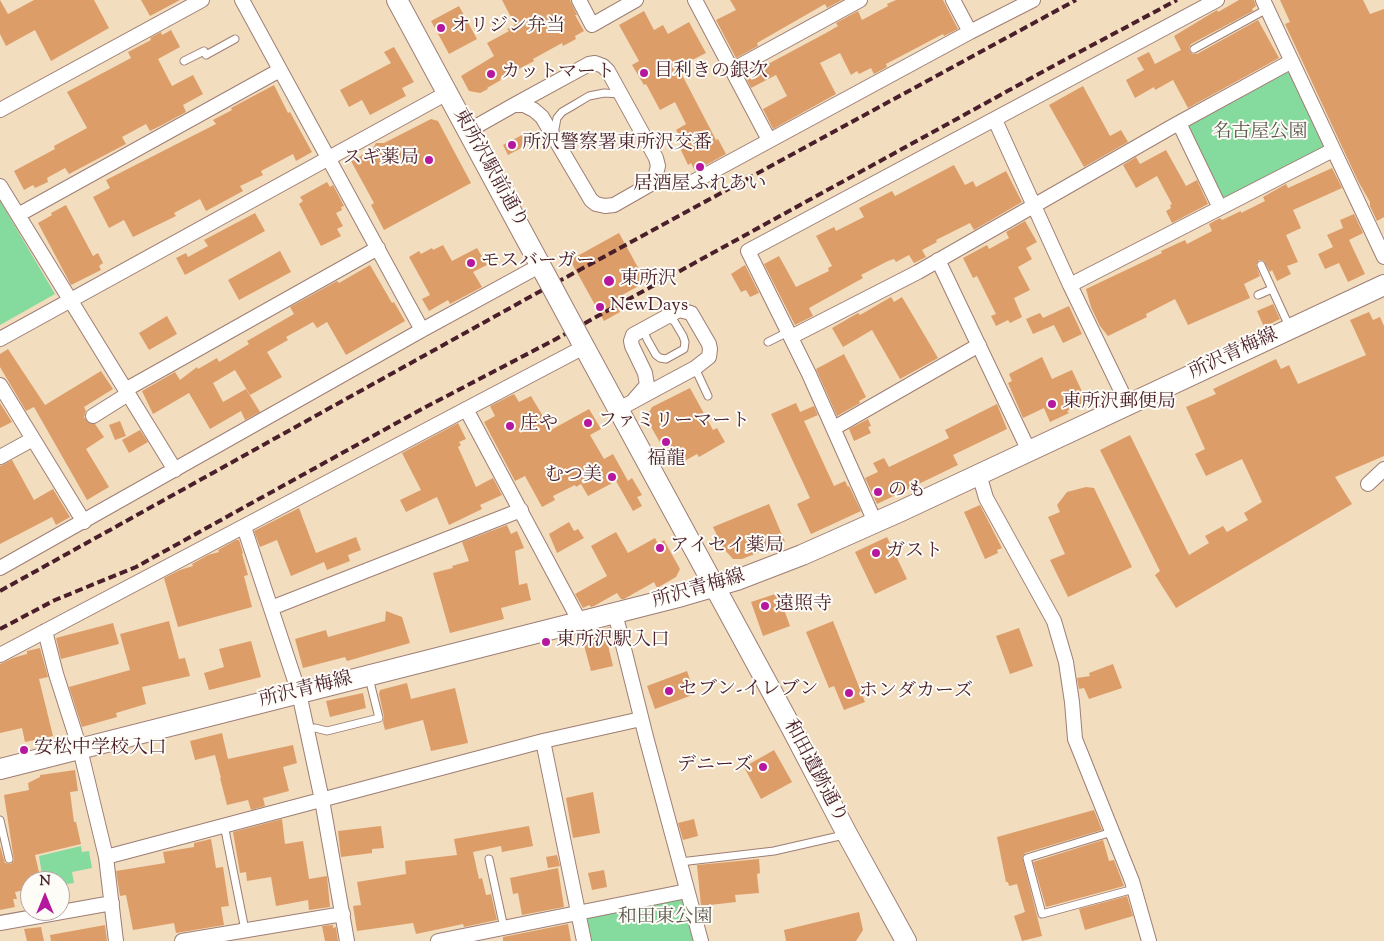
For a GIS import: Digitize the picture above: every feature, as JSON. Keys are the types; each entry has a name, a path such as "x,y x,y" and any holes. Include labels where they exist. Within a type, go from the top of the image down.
{"main road":[{"name":"東所沢駅前通り","path":"397,0 582,343"},
{"name":"所沢青梅線","path":"0,769 715,587 789,560 875,522 1384,284"},
{"name":"和田遺跡通り","path":"582,343 626,405 715,587 906,941"}],"street":[{"path":"0,110 202,0"},
{"path":"242,0 422,330"},
{"path":"579,0 592,25 636,0"},
{"path":"695,0 769,140"},
{"path":"732,70 860,0"},
{"path":"953,0 970,32"},
{"path":"691,183 970,32 1033,0"},
{"path":"875,522 834,428 748,251 1217,0"},
{"path":"1265,4 1384,257"},
{"path":"790,335 938,260 1292,61"},
{"path":"468,131 514,105 589,64 595,63 603,66 608,71 656,158 658,171 649,185 614,204 605,206 596,204 590,200 554,134 542,117 524,105 514,105"},
{"path":"18,215 280,70"},
{"path":"0,339 447,93"},
{"path":"995,120 1070,285 1128,405"},
{"path":"1179,123 1220,208"},
{"path":"1070,285 1333,150"},
{"path":"0,186 175,470"},
{"path":"93,416 127,392 378,248"},
{"path":"938,260 1029,451"},
{"path":"0,568 422,330 543,270"},
{"path":"678,310 691,313 710,349 709,357 695,368 626,405 643,391 647,385 647,380 631,341 633,335 678,310"},
{"path":"0,655 466,409 582,343"},
{"path":"834,428 979,345"},
{"path":"0,385 84,522"},
{"path":"466,409 580,622"},
{"path":"0,457 33,439"},
{"path":"1368,484 1384,470"},
{"path":"979,474 986,498 1054,621 1066,662 1075,738 1134,889 1148,941"},
{"path":"271,608 521,510"},
{"path":"244,526 299,692 322,800 347,941"},
{"path":"615,613 641,719 701,941"},
{"path":"45,631 56,674 80,749 106,857 116,941"},
{"path":"106,857 543,741 641,719"},
{"path":"543,741 584,941"},
{"path":"438,941 687,891"},
{"path":"0,923 112,903"},
{"path":"182,941 240,934 343,914"}],"lane":[{"path":"1194,48 1265,4"},
{"path":"184,61 235,39"},
{"path":"554,134 557,118 562,112 589,96 604,93 621,94"},
{"path":"1261,265 1290,328"},
{"path":"1258,295 1272,289"},
{"path":"648,326 645,334 656,355 660,358 666,359 684,350 685,342 683,336 674,321 665,317"},
{"path":"768,342 790,335"},
{"path":"695,368 708,396"},
{"path":"307,729 314,728 327,731 379,718 368,675"},
{"path":"0,820 9,859"},
{"path":"224,826 240,934"},
{"path":"1112,832 1027,858 1042,914 1134,889"},
{"path":"680,862 774,851 847,834"},
{"path":"489,859 504,928"}],"green space":[{"name":"名古屋公園","path":"1283,72 1290,73 1325,144 1323,150 1224,200 1219,199 1186,130 1189,124"},
{"path":"0,201 55,294 0,325"},
{"path":"81,846 82,852 89,851 92,868 72,872 74,883 70,884 70,871 41,871 39,856"},
{"name":"和田東公園","path":"683,894 696,941 588,941 582,914"}],"building":[{"path":"0,0 8,14 34,0 94,0 109,28 51,61 35,30 6,46 0,34"},
{"path":"141,0 180,0 150,16"},
{"path":"502,0 570,0 577,15 575,15 584,31 575,36 576,39 563,46 562,43 533,59 534,61 500,79 488,89 480,93 469,91 461,76 494,56 487,43 509,31 507,29 515,25"},
{"path":"730,0 842,0 827,8 825,4 757,43 758,46 736,58 716,20 736,10"},
{"path":"896,0 943,0 958,29 944,36 943,34 886,64 887,67 874,74 871,68 859,74 857,71 851,75 840,53 820,63 836,94 773,129 763,109 787,96 776,75 751,88 744,74 766,61 768,64 826,33 838,26 836,23 858,11 862,20"},
{"path":"1239,0 1254,0 1256,6 1252,9 1253,11 1191,44 1190,52 1197,54 1258,20 1279,58 1188,108 1173,80 1155,90 1154,87 1135,98 1126,80 1144,70 1137,58 1149,52 1155,64 1181,50 1174,36 1217,10 1218,12"},
{"path":"1280,0 1363,0 1370,14 1384,9 1384,217 1377,221 1370,202 1358,181 1285,24 1290,22"},
{"path":"459,6 477,39 449,54 431,21"},
{"path":"644,11 654,30 663,25 668,34 689,22 706,53 678,67 716,140 718,139 726,154 695,171 691,163 688,165 679,146 681,138 676,130 686,124 675,102 660,110 646,84 644,85 632,65 639,61 619,25"},
{"path":"171,30 180,47 158,59 172,86 193,75 203,94 183,105 186,112 162,125 150,131 146,124 122,137 126,144 69,174 65,168 47,178 48,182 35,188 33,185 24,190 14,171 55,149 54,146 87,128 67,92 131,58 128,52 151,40 150,38 161,32 162,35"},
{"path":"394,47 414,82 402,88 406,96 370,115 362,100 349,107 340,90 391,63 384,52"},
{"path":"274,85 288,113 290,112 312,152 296,161 293,154 261,171 263,175 240,186 243,191 206,211 200,199 174,213 176,216 133,237 124,220 109,228 93,197 110,188 106,180 216,124 213,120"},
{"path":"1083,86 1110,136 1121,130 1128,142 1084,167 1049,105"},
{"path":"431,119 438,121 471,183 384,230 371,205 374,203 351,161 372,150 376,143 384,143"},
{"path":"524,134 529,144 508,155 503,145"},
{"path":"1166,150 1186,186 1197,180 1208,204 1172,223 1166,211 1171,208 1170,205 1172,204 1157,176 1136,188 1123,165 1136,157 1140,164"},
{"path":"954,165 965,185 973,181 976,187 1006,171 1022,202 974,230 970,223 936,240 937,242 922,250 926,257 914,263 909,255 896,262 894,259 888,261 861,275 863,278 809,308 813,316 795,325 764,264 779,256 796,287 829,271 828,268 832,266 816,236 834,227 836,231 864,217 859,208 892,191 895,196"},
{"path":"1332,168 1342,188 1293,210 1301,228 1286,235 1298,262 1287,266 1291,274 1277,281 1272,270 1270,272 1264,261 1259,260 1256,265 1260,276 1244,284 1250,298 1188,325 1175,299 1146,314 1147,317 1108,336 1100,326 1091,307 1086,289 1162,253 1161,251 1185,240 1187,244 1212,231 1209,224 1220,218 1222,220 1241,211 1241,213 1265,201 1263,197 1286,184 1288,188"},
{"path":"327,182 330,187 333,185 344,206 341,207 342,210 336,213 343,226 337,229 341,236 321,246 299,204 303,201 300,197"},
{"path":"66,205 93,256 98,253 103,263 99,266 101,270 71,285 38,223"},
{"path":"255,213 265,231 185,275 176,258 186,253 188,257 208,246 204,240"},
{"path":"1354,214 1363,233 1349,240 1365,274 1348,282 1339,263 1325,269 1318,254 1333,247 1327,235 1343,228 1340,220"},
{"path":"1025,221 1037,242 1026,248 1032,259 1018,267 1030,290 1014,298 1022,317 1010,323 1008,320 996,326 991,316 996,314 977,276 973,278 963,258 987,245 989,249 1009,238 1006,232"},
{"path":"619,233 646,282 613,300 620,312 604,321 570,260"},
{"path":"443,245 452,261 477,248 487,265 473,272 482,287 450,304 448,300 429,311 422,299 430,295 409,257 419,251 421,254"},
{"path":"280,251 291,272 239,300 228,280"},
{"path":"370,265 405,321 346,355 327,322 317,328 313,322 286,337 288,340 267,352 282,377 250,395 235,370 213,383 223,402 246,389 260,412 245,420 241,411 210,429 189,393 153,414 142,391 175,372 180,380 197,367 198,369 217,358 219,362 249,344 247,341 294,314 290,307 337,281 339,283"},
{"path":"745,265 759,293 750,297 746,290 741,292 731,274"},
{"path":"891,297 894,302 902,297 938,358 900,379 872,330 843,347 832,328 858,313 860,315"},
{"path":"1273,304 1280,319 1264,327 1257,311"},
{"path":"1069,306 1082,334 1063,343 1054,325 1033,334 1026,319 1040,313 1043,318"},
{"path":"1369,312 1373,320 1380,317 1384,326 1384,456 1335,477 1352,504 1176,608 1155,575 1160,571 1100,450 1130,435 1189,555 1209,543 1205,536 1223,526 1227,532 1248,520 1244,513 1262,502 1242,459 1206,476 1195,454 1205,449 1186,407 1216,394 1213,389 1276,359 1281,369 1289,365 1298,384 1366,355 1350,320"},
{"path":"167,316 177,334 149,350 139,333"},
{"path":"8,349 45,405 101,371 113,389 84,407 86,411 84,417 89,423 95,424 104,437 86,449 109,487 87,500 34,407 26,411 0,367 0,354"},
{"path":"844,354 866,397 859,401 860,403 837,416 816,369"},
{"path":"1042,357 1052,379 1072,370 1087,402 1067,411 1069,413 1050,422 1044,408 1023,418 1008,383 1012,381 1009,374"},
{"path":"690,388 713,430 717,428 725,442 699,457 697,454 674,467 646,418 652,407"},
{"path":"514,394 519,402 531,396 551,430 589,409 601,429 590,435 604,459 613,454 628,481 632,478 642,495 637,497 642,506 633,511 616,481 588,496 581,484 576,487 575,485 553,496 555,500 542,507 525,476 515,481 484,422 495,416 490,406"},
{"path":"0,403 12,422 0,428"},
{"path":"796,403 800,412 814,406 818,415 804,421 834,486 845,481 861,511 811,534 797,504 810,498 771,414"},
{"path":"997,404 1007,429 953,455 958,465 877,504 865,478 878,472 873,463 884,458 889,467 949,438 945,430"},
{"path":"868,419 871,426 868,427 871,433 854,441 849,429"},
{"path":"120,421 126,436 115,440 109,425"},
{"path":"458,423 466,439 459,442 461,445 458,447 476,487 493,478 502,495 480,505 482,509 449,525 437,497 406,512 400,500 421,490 402,453"},
{"path":"140,430 148,442 129,453 122,440"},
{"path":"12,460 34,500 53,489 70,517 56,525 52,517 0,544 0,466"},
{"path":"1086,487 1094,488 1132,567 1068,597 1050,560 1065,554 1048,517 1060,512 1057,505 1067,492"},
{"path":"769,504 785,542 742,559 733,559 723,548 713,527"},
{"path":"980,505 1002,548 997,550 998,553 985,559 964,512"},
{"path":"299,508 316,553 356,537 361,550 348,555 350,561 327,570 324,562 291,576 277,540 260,547 254,531"},
{"path":"569,522 574,531 578,529 584,538 557,553 549,534"},
{"path":"507,525 511,534 517,531 524,548 515,551 519,585 527,583 531,600 501,608 504,619 450,633 433,573 453,568 452,566 469,561 462,542"},
{"path":"616,532 628,553 655,538 658,544 664,540 680,569 676,577 657,588 654,582 624,599 621,599 617,593 594,606 591,607 589,605 583,608 575,594 607,576 591,546"},
{"path":"887,537 907,579 875,594 855,552"},
{"path":"239,540 243,553 248,575 244,576 252,607 178,627 164,578 193,566 192,564 208,555 219,552 218,550"},
{"path":"778,593 790,626 763,636 751,602"},
{"path":"386,611 402,617 410,643 347,661 345,657 303,668 295,639 326,630 328,637 385,621"},
{"path":"169,621 179,659 185,658 190,676 142,687 146,704 116,713 117,717 82,727 69,687 130,670 120,634"},
{"path":"833,621 865,702 844,710 834,686 829,688 806,632"},
{"path":"113,623 119,644 61,659 56,638"},
{"path":"610,627 612,637 609,638 610,644 608,645 613,666 591,671 581,634"},
{"path":"1019,628 1033,666 1010,674 996,636"},
{"path":"251,641 261,677 209,690 204,673 224,667 219,649"},
{"path":"40,648 48,677 39,679 53,736 25,742 22,728 0,733 0,664 27,654 27,651"},
{"path":"1113,664 1122,688 1089,699 1084,688 1079,689 1077,678 1090,676 1089,673"},
{"path":"687,671 695,694 655,709 647,686"},
{"path":"407,683 411,699 455,688 468,743 431,751 423,720 385,730 380,690"},
{"path":"363,693 366,708 330,717 326,701"},
{"path":"222,733 228,759 293,745 297,763 283,767 289,791 263,798 265,806 251,810 248,800 227,805 215,755 195,760 190,741"},
{"path":"774,750 792,782 761,799 744,767"},
{"path":"75,770 78,791 70,792 74,822 76,822 81,844 35,855 39,871 20,871 20,891 15,892 17,899 13,899 15,907 0,910 0,846 5,863 11,864 14,860 4,795 29,790 28,783 40,777 40,775"},
{"path":"593,792 600,833 573,838 566,798"},
{"path":"1094,810 1102,830 1025,853 1022,856 1042,936 1022,941 1014,916 1025,912 1017,884 1009,886 1008,882 1006,882 997,837"},
{"path":"282,819 285,844 303,841 309,879 327,876 330,907 309,910 308,900 276,906 271,877 247,881 246,872 240,873 233,832"},
{"path":"694,819 698,836 683,840 678,823"},
{"path":"381,826 384,848 372,849 372,853 341,857 338,831"},
{"path":"529,826 533,846 502,852 501,846 473,852 479,879 482,878 486,895 491,894 497,920 464,927 463,924 416,934 413,923 357,931 353,906 361,905 357,882 406,874 405,861 457,855 454,839"},
{"path":"211,839 216,868 223,867 229,906 221,907 224,925 176,933 174,923 133,930 126,895 120,896 116,871 165,863 163,852 194,847 194,843"},
{"path":"1103,840 1109,861 1114,860 1124,886 1046,907 1033,862"},
{"path":"557,855 560,866 548,868 546,857"},
{"path":"759,859 760,873 757,874 759,893 735,895 736,902 701,906 697,865"},
{"path":"558,868 564,907 522,915 518,893 513,894 510,878"},
{"path":"604,870 607,887 592,890 588,873"},
{"path":"1127,896 1133,916 1085,930 1079,909"},
{"path":"859,912 863,930 856,941 786,941 784,930"},
{"path":"568,924 571,941 503,941 503,937"},
{"path":"105,925 107,941 51,941 50,935"},
{"path":"333,925 333,928 336,927 338,941 325,941 322,926"},
{"path":"41,927 44,941 27,941 24,929"}],"railway":[{"path":"0,591 528,298 1076,0"},
{"path":"0,629 55,600 136,567 420,410 556,339 1177,0"}],"place":[{"name":"オリジン弁当","path":"441,28"},
{"name":"目利きの銀次","path":"644,73"},
{"name":"カットマート","path":"491,74"},
{"name":"所沢警察署東所沢交番","path":"512,145"},
{"name":"スギ薬局","path":"429,160"},
{"name":"居酒屋ふれあい","path":"700,167"},
{"name":"モスバーガー","path":"471,263"},
{"name":"東所沢","path":"609,281"},
{"name":"NewDays","path":"600,307"},
{"name":"東所沢郵便局","path":"1052,404"},
{"name":"ファミリーマート","path":"588,423"},
{"name":"庄や","path":"510,426"},
{"name":"福龍","path":"666,442"},
{"name":"むつ美","path":"612,477"},
{"name":"のも","path":"878,492"},
{"name":"アイセイ薬局","path":"660,548"},
{"name":"ガスト","path":"876,553"},
{"name":"遠照寺","path":"765,606"},
{"name":"東所沢駅入口","path":"546,642"},
{"name":"セブン-イレブン","path":"669,691"},
{"name":"ホンダカーズ","path":"849,693"},
{"name":"安松中学校入口","path":"24,750"},
{"name":"デニーズ","path":"763,767"}]}
